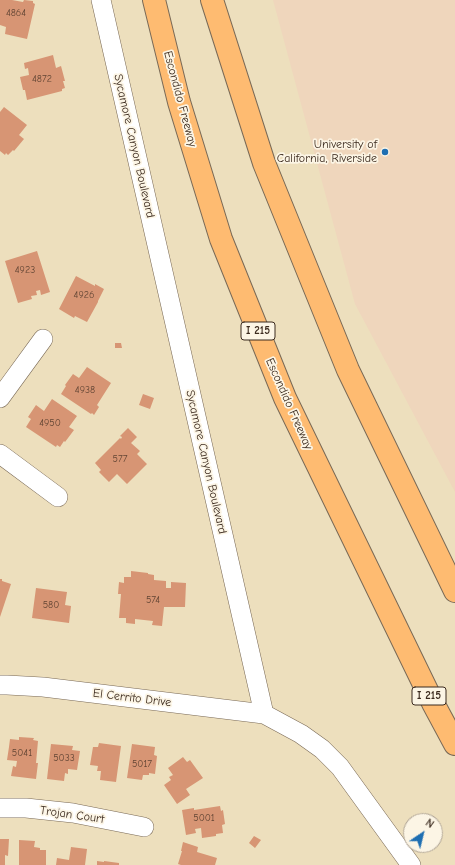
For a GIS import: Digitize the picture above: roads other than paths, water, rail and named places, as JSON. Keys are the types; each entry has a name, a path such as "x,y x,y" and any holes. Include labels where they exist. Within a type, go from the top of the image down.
{"highway":[{"name":"Escondido Freeway","path":"154,0 179,102 221,238 285,398 433,703 455,744"},
{"path":"212,0 264,163 348,370 455,591"}],"street":[{"name":"Sycamore Canyon Boulevard","path":"101,0 264,714"},
{"path":"0,398 43,339"},
{"path":"0,454 58,496"},
{"name":"El Cerrito Drive","path":"0,685 43,688 264,714"},
{"path":"264,714 322,749 340,767 411,865"},
{"name":"Trojan Court","path":"0,808 26,808 72,813 144,827"}],"place":[{"name":"University of California, Riverside","path":"385,152"}]}
